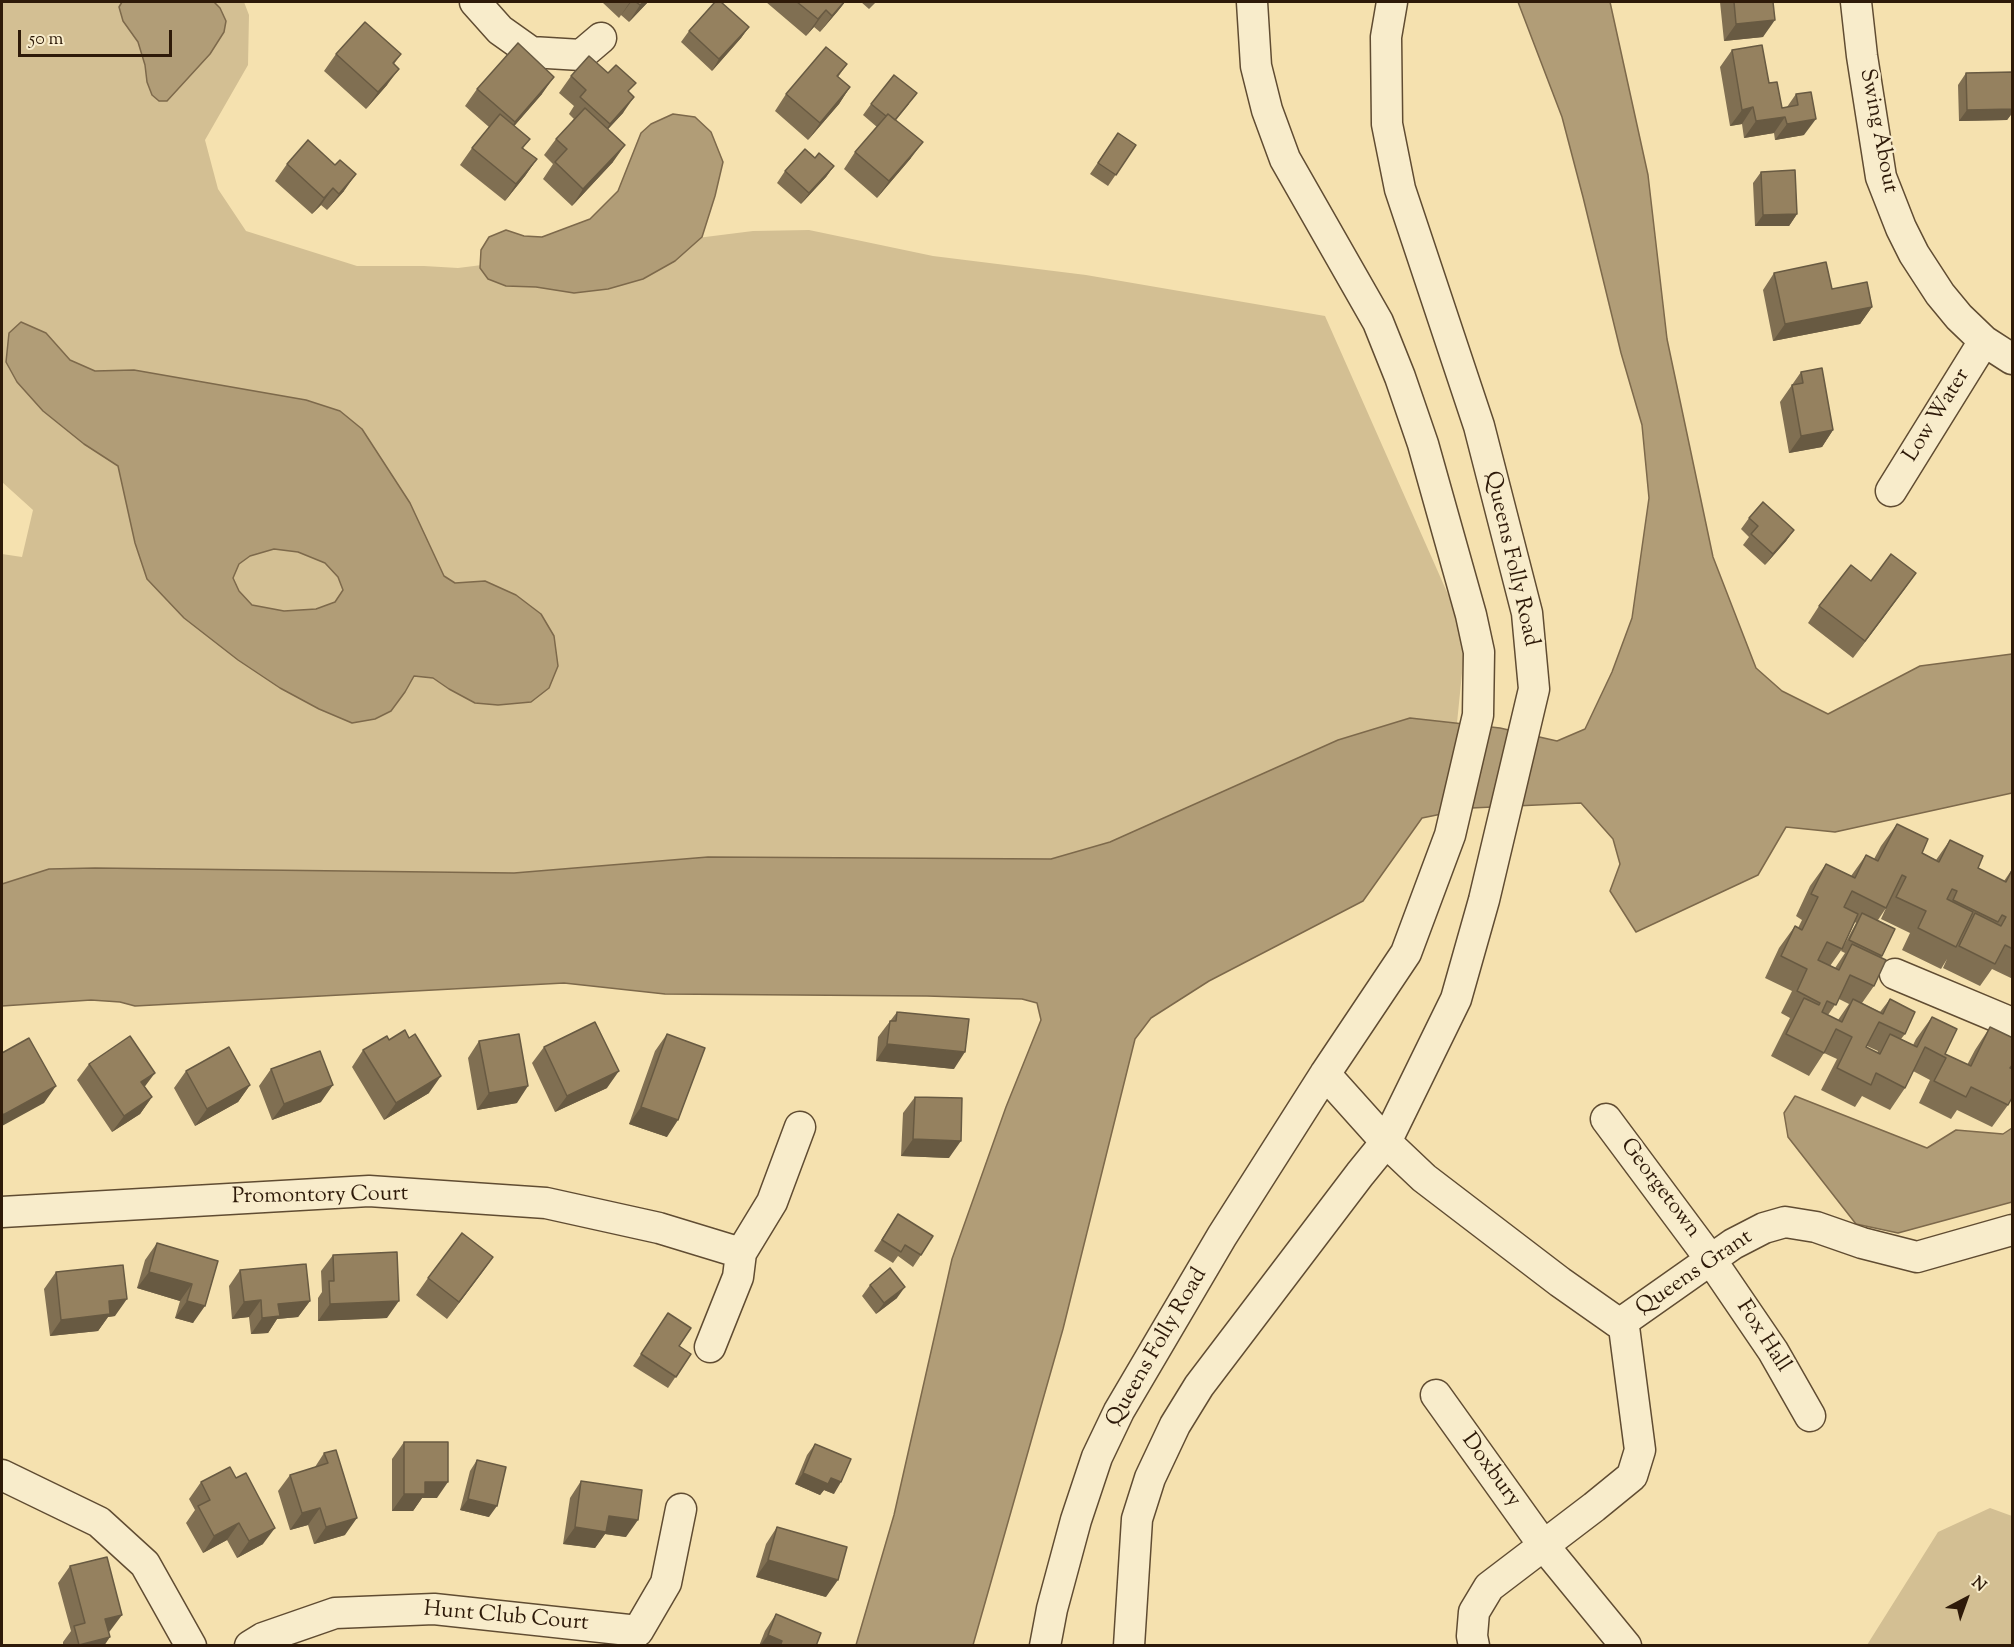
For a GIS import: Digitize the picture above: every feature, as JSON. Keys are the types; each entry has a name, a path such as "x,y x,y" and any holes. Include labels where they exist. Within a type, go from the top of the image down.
{"street":[{"path":"475,2 500,30 531,52 580,56 601,38"},
{"name":"Queens Folly Road","path":"1045,1646 1052,1609 1076,1520 1097,1457 1119,1411 1222,1236 1406,952 1450,835 1478,715 1479,652 1424,444 1378,322 1285,159 1267,110 1256,66 1252,2"},
{"name":"Queens Folly Road","path":"1129,1646 1137,1518 1150,1478 1175,1425 1199,1386 1386,1142 1456,999 1485,900 1534,689 1527,613 1479,426 1400,189 1387,124 1386,37 1392,2"},
{"name":"Swing About","path":"1856,2 1881,177 1901,228 1914,254 1959,317 1984,341 2013,360"},
{"name":"Low Water","path":"1891,490 1984,341"},
{"path":"1895,974 2013,1023"},
{"path":"1325,1074 1386,1142 1424,1178 1560,1282 1624,1327"},
{"name":"Georgetown","path":"1606,1119 1711,1260"},
{"path":"710,1347 738,1277 741,1253 772,1202 801,1127"},
{"name":"Promontory Court","path":"2,1212 369,1191 546,1203 659,1228 741,1253"},
{"name":"Queens Grant","path":"1474,1646 1472,1636 1474,1612 1490,1587 1632,1476 1640,1450 1625,1320 1733,1244 1764,1228 1785,1222 1816,1227 1862,1243 1917,1257 2013,1230"},
{"name":"Fox Hall","path":"1711,1260 1773,1351 1810,1416"},
{"name":"Doxbury","path":"1436,1395 1544,1546 1626,1646"},
{"path":"2,1475 99,1522 146,1564 191,1646"},
{"name":"Hunt Club Court","path":"250,1646 263,1638 335,1613 434,1609 638,1631 666,1583 681,1509"}],"shaded area":[{"path":"2,2 244,2 249,15 248,65 205,140 218,189 246,231 357,266 458,268 753,231 809,230 933,256 1086,275 1325,316 1454,608 1464,653 1457,723 1410,718 1338,740 1110,842 1051,859 708,857 514,873 49,869 2,884 2,554 22,557 33,510 2,482"},
{"path":"122,2 214,2 220,8 226,21 224,32 210,54 167,101 159,101 152,95 138,42 123,21 119,7"},
{"path":"1518,2 1610,2 1648,175 1667,339 1713,557 1756,668 1782,691 1828,714 1920,666 2012,654 2012,793 1835,832 1786,827 1758,875 1636,932 1610,891 1620,864 1613,839 1581,803 1471,808 1422,818 1363,901 1209,981 1151,1018 1135,1039 1063,1329 973,1645 856,1645 894,1515 952,1259 1006,1107 1041,1020 1037,1003 1022,999 927,996 665,994 564,983 135,1006 120,1002 91,1000 2,1006 2,884 49,869 514,873 708,857 1051,859 1110,842 1338,740 1410,718 1500,728 1557,741 1585,729 1612,672 1632,618 1649,498 1642,425 1621,353 1562,117"},
{"path":"673,114 695,117 711,132 723,162 702,237 675,261 643,279 608,289 574,293 536,287 506,286 488,279 480,268 481,250 489,237 506,230 524,236 542,237 590,219 618,191 641,133 651,124"},
{"path":"21,322 46,333 70,360 95,371 134,370 306,400 340,411 362,429 410,503 444,576 455,583 485,581 516,595 541,614 554,636 558,666 549,688 531,702 498,705 475,703 433,678 414,676 391,711 375,719 352,723 319,709 280,688 238,660 184,618 147,579 135,543 118,466 84,444 43,411 17,382 6,362 9,333","holes":["274,549 298,552 325,563 338,577 343,590 335,602 316,609 284,611 252,605 239,591 233,578 239,564 250,556"]},
{"path":"1795,1096 1927,1148 1956,1130 2003,1134 2012,1128 2012,1202 1898,1233 1856,1224 1788,1137 1784,1113"},
{"path":"1990,1508 2012,1516 2012,1645 1867,1645 1938,1532"}],"building":[{"path":"715,2 721,2 749,27 719,59 689,31"},
{"path":"797,2 844,2 832,16 826,10 818,19"},
{"path":"1734,2 1773,2 1775,20 1736,24"},
{"path":"365,22 401,54 393,63 399,69 378,92 336,54"},
{"path":"518,43 554,77 515,122 477,89"},
{"path":"1762,45 1769,83 1777,82 1782,108 1798,105 1796,94 1811,92 1816,119 1787,124 1785,117 1756,121 1753,107 1742,110 1732,50"},
{"path":"826,47 847,64 837,76 850,87 820,123 786,94"},
{"path":"589,56 608,73 616,65 636,83 628,91 634,97 610,124 580,97 586,90 571,76"},
{"path":"2013,72 2013,109 1967,110 1966,73"},
{"path":"894,75 917,93 895,120 871,104"},
{"path":"585,108 625,145 583,189 555,162 567,149 556,139"},
{"path":"500,114 530,139 522,148 537,159 516,184 472,148"},
{"path":"888,114 923,142 889,181 855,152"},
{"path":"1118,133 1136,145 1116,175 1098,163"},
{"path":"308,140 335,165 340,160 356,174 339,194 333,188 324,198 287,164"},
{"path":"805,149 815,158 819,153 834,166 809,193 785,171"},
{"path":"1795,170 1797,214 1763,215 1761,172"},
{"path":"1826,262 1832,289 1867,282 1872,307 1785,324 1774,273"},
{"path":"1822,368 1833,430 1801,436 1792,385 1803,383 1801,372"},
{"path":"1763,502 1794,530 1773,554 1751,534 1758,526 1749,518"},
{"path":"1891,554 1916,573 1865,641 1819,606 1851,565 1871,581"},
{"path":"1897,824 1928,839 1922,853 1939,862 1950,840 1983,856 1978,868 2006,882 2013,868 2013,949 2005,945 1995,964 1959,946 1975,913 2001,926 2006,917 2002,915 1998,922 1953,900 1957,891 1952,889 1947,899 1973,912 1956,947 1918,928 1926,911 1896,897 1906,877 1902,875 1886,908 1852,891 1844,907 1858,914 1842,949 1827,942 1818,960 1839,970 1852,944 1886,960 1874,986 1850,975 1836,1005 1827,1001 1822,1012 1842,1022 1853,999 1883,1014 1890,999 1915,1012 1905,1034 1879,1022 1866,1047 1880,1054 1890,1034 1917,1047 1932,1017 1957,1029 1945,1054 1971,1066 1990,1027 2013,1038 2013,1064 2010,1068 2013,1069 2013,1096 2008,1105 1971,1087 1966,1097 1934,1081 1946,1058 1925,1047 1905,1088 1876,1073 1871,1085 1837,1068 1852,1037 1836,1029 1824,1053 1786,1034 1804,998 1819,1005 1820,1003 1797,991 1807,969 1781,956 1795,926 1802,930 1818,897 1811,894 1826,864 1855,878 1866,855 1878,861"},
{"path":"1862,913 1895,929 1882,956 1849,940"},
{"path":"897,1012 969,1019 965,1052 887,1044 890,1021 896,1021"},
{"path":"595,1022 619,1071 567,1096 544,1047"},
{"path":"405,1030 409,1038 415,1034 441,1076 396,1103 363,1050 387,1036 389,1040"},
{"path":"519,1034 528,1086 489,1093 479,1041"},
{"path":"667,1034 705,1048 678,1120 641,1107"},
{"path":"130,1036 155,1073 141,1082 152,1097 124,1116 89,1064"},
{"path":"29,1038 56,1086 3,1115 2,1053"},
{"path":"229,1047 250,1085 207,1109 186,1071"},
{"path":"320,1051 333,1085 284,1104 271,1069"},
{"path":"915,1097 962,1098 961,1141 913,1139"},
{"path":"898,1214 933,1236 921,1255 905,1245 901,1252 882,1240"},
{"path":"462,1233 493,1257 459,1302 428,1278"},
{"path":"157,1243 218,1261 205,1306 187,1301 192,1284 149,1272"},
{"path":"397,1252 399,1301 330,1304 329,1281 334,1281 333,1255"},
{"path":"306,1264 310,1301 278,1304 280,1316 262,1318 261,1300 244,1302 240,1270"},
{"path":"123,1265 127,1299 109,1301 110,1314 61,1320 56,1272"},
{"path":"890,1268 905,1287 884,1303 870,1285"},
{"path":"668,1313 691,1328 679,1346 691,1354 676,1377 641,1354"},
{"path":"404,1442 448,1442 448,1482 425,1482 425,1494 404,1494"},
{"path":"815,1444 851,1459 841,1482 831,1478 828,1484 803,1473"},
{"path":"336,1450 357,1518 326,1527 320,1508 302,1513 290,1475 328,1463 324,1453"},
{"path":"477,1460 506,1467 497,1506 468,1499"},
{"path":"230,1467 236,1478 246,1473 275,1528 249,1541 239,1523 214,1536 198,1506 210,1500 201,1482"},
{"path":"581,1481 642,1490 638,1520 609,1516 606,1532 575,1527"},
{"path":"777,1527 847,1547 838,1580 768,1560"},
{"path":"107,1557 122,1615 105,1619 110,1637 79,1645 74,1626 85,1623 70,1566"},
{"path":"776,1614 821,1633 816,1646 780,1646 782,1641 768,1635"}]}
